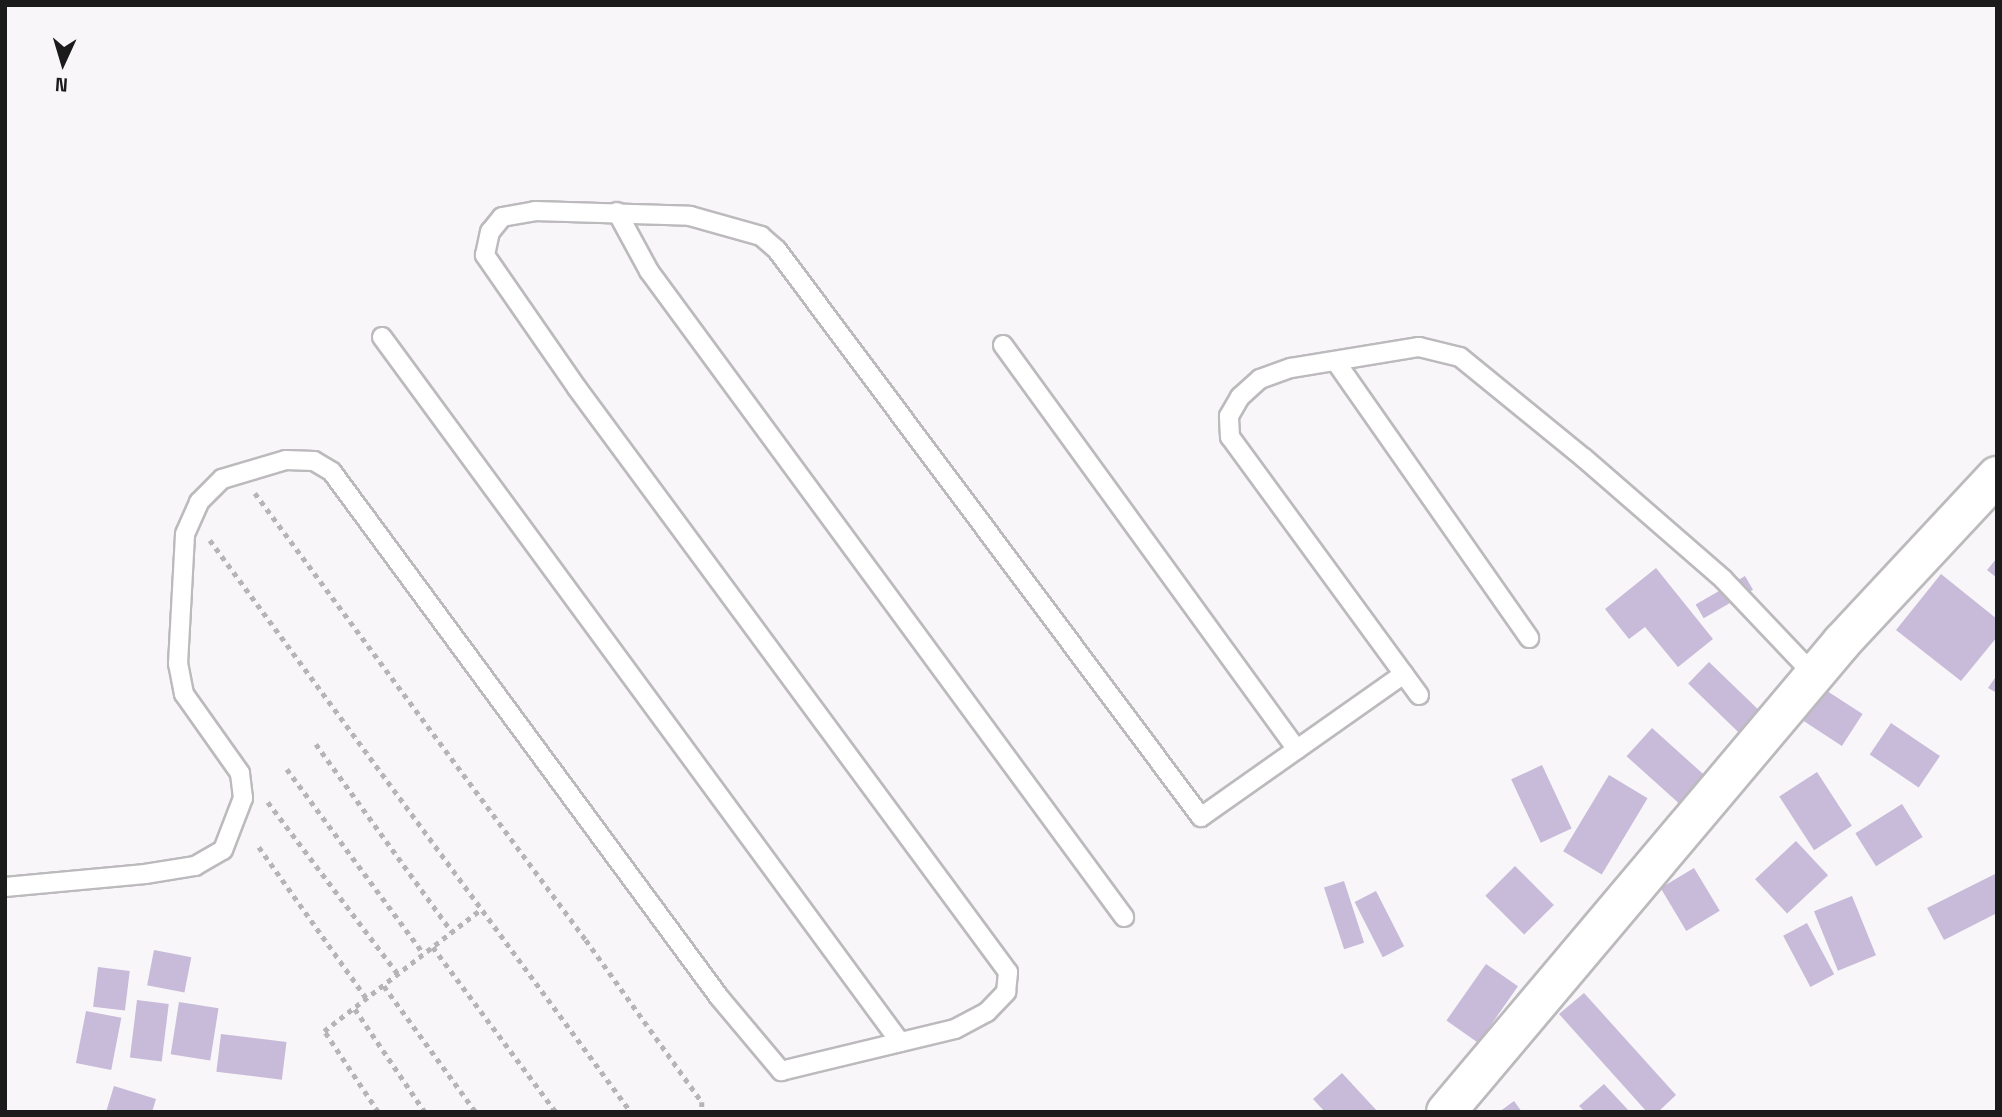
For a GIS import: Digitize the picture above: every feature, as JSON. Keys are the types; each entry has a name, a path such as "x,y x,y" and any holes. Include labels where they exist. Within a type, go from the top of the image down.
{"main road":[{"path":"1446,1112 1814,675 1997,475"}],"lane":[{"path":"5,887 145,874 195,866 223,850 243,798 240,773 184,695 178,664 185,534 199,502 222,480 286,460 314,461 332,472 719,997 780,1071 955,1029 988,1012 1006,992 1008,971 577,388 485,255 490,232 502,217 534,211 690,216 731,225 761,236 777,250 1201,817 1404,674"},
{"path":"617,212 649,271 1124,918"},
{"path":"382,337 900,1042"},
{"path":"1003,345 1297,749"},
{"path":"1419,695 1230,437 1229,416 1240,397 1260,379 1291,368 1419,347 1460,357 1584,458 1723,579 1814,675"},
{"path":"1336,362 1529,638"}],"path":[{"path":"240,473 609,973 702,1102 702,1112"},
{"path":"192,516 631,1112"},
{"path":"316,744 452,932"},
{"path":"287,769 424,954"},
{"path":"268,802 398,974"},
{"path":"259,846 367,999"},
{"path":"378,1112 324,1031 481,909"},
{"path":"433,947 556,1112"},
{"path":"384,986 476,1112"},
{"path":"355,1009 425,1112"}],"building":[{"path":"1997,558 1997,578 1987,570"},
{"path":"1656,568 1713,639 1678,667 1645,627 1629,639 1605,609"},
{"path":"1941,574 1997,619 1997,637 1961,681 1896,630"},
{"path":"1745,576 1753,590 1704,618 1696,604"},
{"path":"1709,662 1760,711 1739,733 1688,684"},
{"path":"1997,675 1997,693 1988,688"},
{"path":"1824,689 1863,714 1842,746 1803,721"},
{"path":"1891,723 1940,756 1919,787 1870,755"},
{"path":"1652,728 1711,781 1685,809 1627,756"},
{"path":"1542,765 1572,828 1541,843 1511,779"},
{"path":"1817,772 1852,826 1814,850 1779,797"},
{"path":"1609,775 1648,798 1602,874 1563,851"},
{"path":"1902,804 1923,837 1876,866 1855,833"},
{"path":"1796,841 1828,875 1787,914 1755,879"},
{"path":"1515,866 1554,905 1524,935 1485,896"},
{"path":"1694,868 1720,911 1686,931 1661,888"},
{"path":"1997,873 1997,913 1944,940 1927,908"},
{"path":"1344,881 1364,943 1344,949 1324,887"},
{"path":"1376,891 1404,946 1383,957 1355,902"},
{"path":"1852,896 1876,955 1838,971 1814,911"},
{"path":"1807,923 1834,974 1810,987 1783,936"},
{"path":"154,950 191,957 184,993 147,985"},
{"path":"1486,964 1518,986 1478,1043 1446,1021"},
{"path":"98,967 130,971 125,1011 93,1007"},
{"path":"1584,993 1676,1095 1658,1112 1647,1112 1559,1014"},
{"path":"137,1000 169,1004 162,1061 130,1058"},
{"path":"179,1002 219,1008 210,1061 171,1054"},
{"path":"86,1011 121,1018 111,1070 76,1063"},
{"path":"221,1034 287,1042 282,1080 216,1072"},
{"path":"1342,1073 1378,1112 1325,1112 1313,1099"},
{"path":"1604,1084 1630,1112 1585,1112 1579,1106"},
{"path":"114,1086 156,1099 152,1112 106,1112"},
{"path":"1514,1101 1522,1112 1499,1112"}]}
